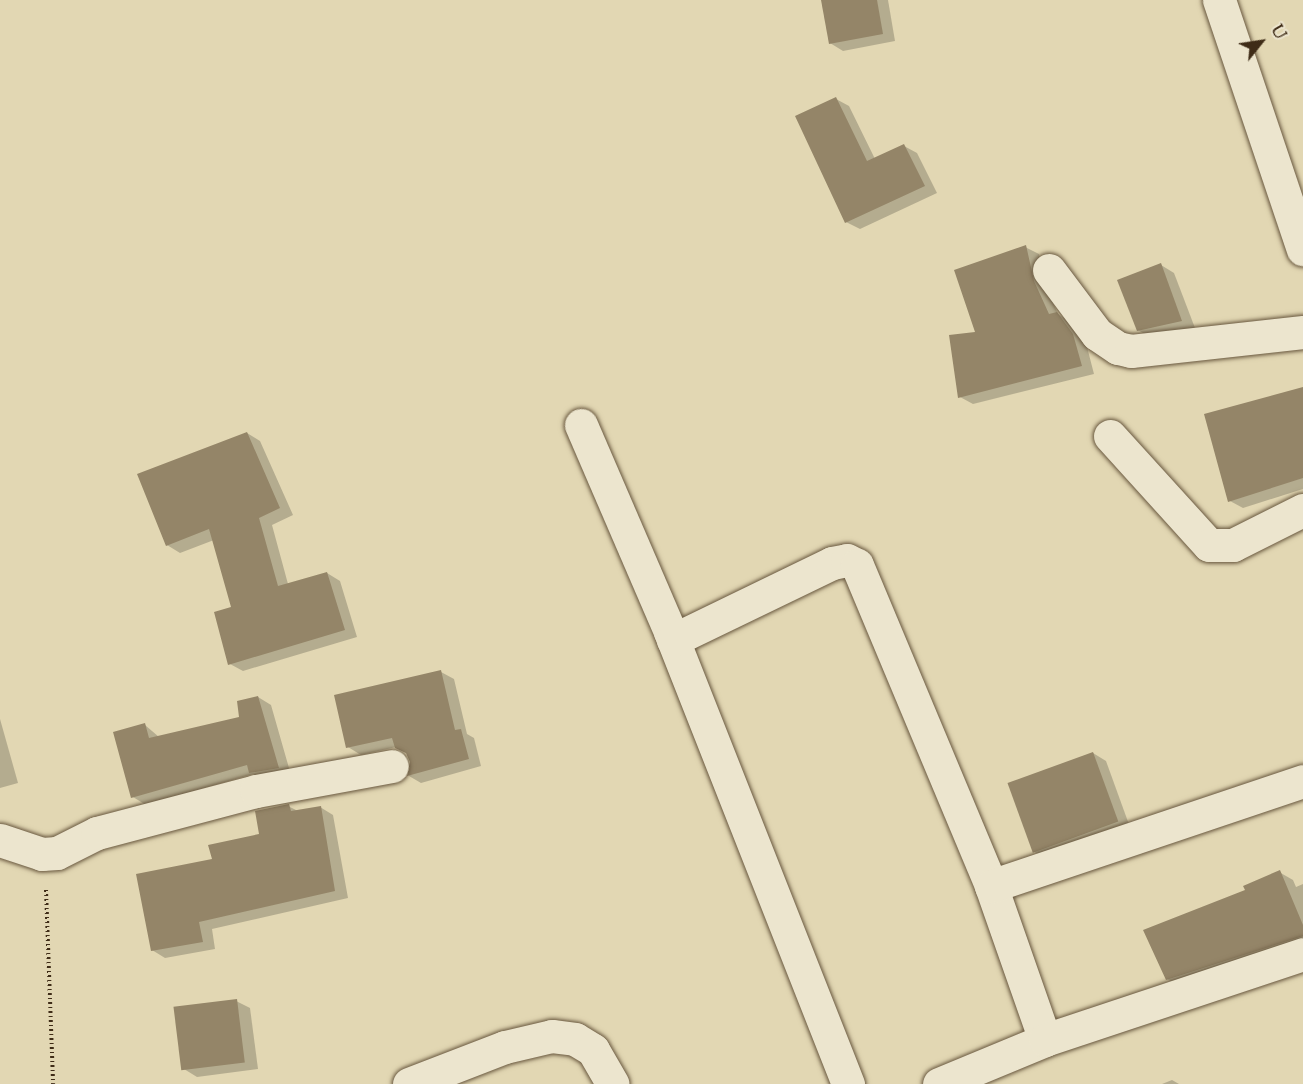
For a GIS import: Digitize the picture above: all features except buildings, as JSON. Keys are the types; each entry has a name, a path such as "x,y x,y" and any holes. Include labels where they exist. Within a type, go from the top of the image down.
{"street":[{"path":"1219,0 1303,249"},
{"path":"1049,270 1097,334 1118,348 1131,351 1303,332"},
{"path":"581,425 673,640 848,1084"},
{"path":"1110,436 1209,545 1233,545 1303,510"},
{"path":"673,640 832,562 847,560 857,565 991,886 1045,1040"},
{"path":"0,840 42,854 57,853 97,832 256,790 392,766"},
{"path":"991,886 1303,781"},
{"path":"939,1084 1045,1040 1303,954"},
{"path":"409,1084 513,1044 552,1036 575,1039 593,1050 613,1084"}],"path":[{"path":"53,1084 46,886 49,866 57,853"}]}
